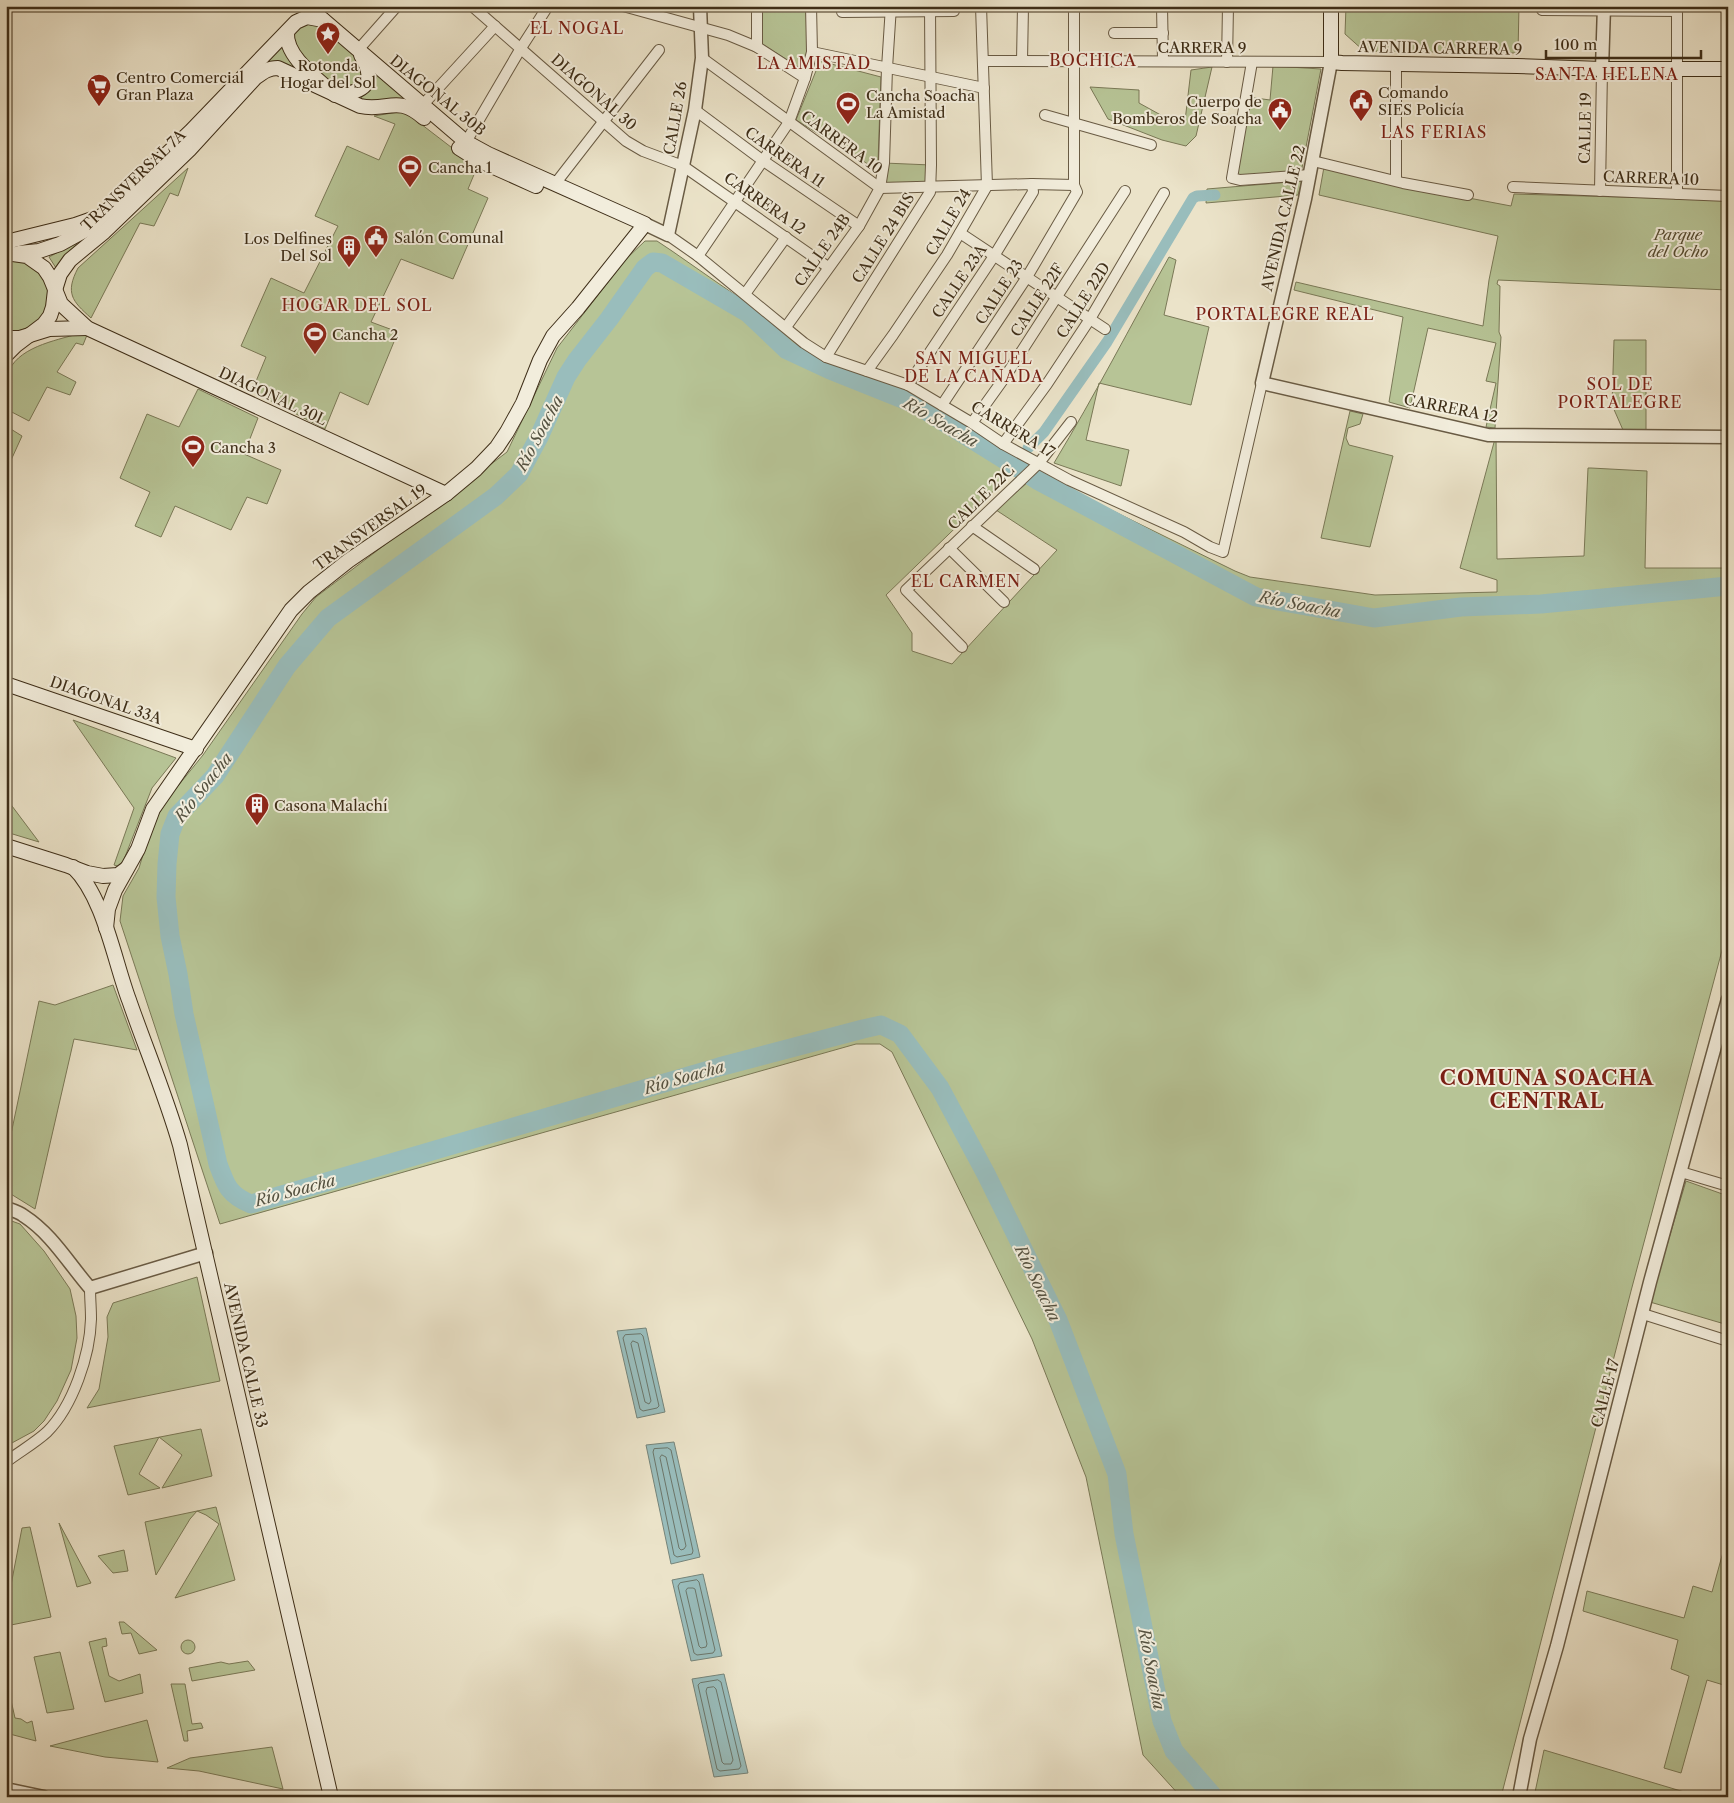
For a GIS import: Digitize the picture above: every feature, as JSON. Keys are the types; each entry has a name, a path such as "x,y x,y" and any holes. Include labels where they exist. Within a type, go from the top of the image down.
{"main road":[{"name":"DIAGONAL 30B","path":"307,6 358,50 457,147 478,160 642,228"},
{"name":"AVENIDA CALLE 22","path":"1331,62 1332,6"},
{"name":"TRANSVERSAL 7A","path":"8,251 28,253 60,244 89,228 191,131 301,18 324,20"},
{"path":"287,32 287,43 292,55 335,95 366,107 396,104 419,108"},
{"path":"335,95 354,93 366,83 368,71 358,50"},
{"name":"AVENIDA CARRERA 9","path":"1331,62 1602,69 1728,69"},
{"name":"TRANSVERSAL 7A","path":"6,355 44,324 50,316 54,307 55,290 60,274 70,260 104,232 189,150 255,78 271,68 278,68 335,95"},
{"name":"DIAGONAL 30B","path":"419,108 466,142 488,154 555,184 642,228"},
{"name":"TRANSVERSAL 19","path":"106,928 108,909 114,890 138,849 153,809 291,610 309,592 348,561 446,494 476,469 497,447 523,403 540,360 553,336 642,228"},
{"path":"8,251 27,256 44,268 50,277 61,304 88,328"},
{"path":"6,338 20,338 34,332 49,329 88,328"},
{"name":"DIAGONAL 30L","path":"88,328 446,494"},
{"name":"DIAGONAL 33A","path":"6,684 196,749"},
{"path":"6,846 87,873 103,876 118,875 127,868"},
{"name":"AVENIDA CALLE 33","path":"73,867 83,877 106,928 129,1001 168,1104 180,1145 331,1797"}],"street":[{"path":"358,50 397,6"},
{"name":"DIAGONAL 30","path":"472,6 626,141 643,151 683,166"},
{"path":"466,142 548,6"},
{"path":"623,6 728,35 757,47 805,78"},
{"name":"CALLE 26","path":"668,235 694,110 702,58 700,6"},
{"path":"757,6 757,47"},
{"path":"698,256 789,122 812,52 811,6"},
{"name":"CALLE 24","path":"867,371 904,320 960,233 987,186 981,6"},
{"path":"1022,62 1023,6"},
{"path":"1074,6 1076,188"},
{"path":"1162,6 1163,62"},
{"path":"1227,62 1228,6"},
{"path":"1542,8 1677,9 1677,194"},
{"path":"842,12 891,9 954,11"},
{"name":"CALLE 24B","path":"786,327 859,226 880,188 884,163 891,9"},
{"name":"CALLE 24 BIS","path":"826,357 930,192 930,9"},
{"name":"CALLE 19","path":"1600,190 1604,9"},
{"path":"419,108 495,26"},
{"path":"1114,33 1163,33"},
{"path":"555,184 659,50"},
{"path":"812,52 984,88"},
{"name":"CARRERA 10","path":"702,58 880,188 987,186 1076,188"},
{"name":"CARRERA 9","path":"983,61 1331,62"},
{"path":"1252,62 1232,178 1240,180 1310,175"},
{"name":"AVENIDA CALLE 22","path":"1223,552 1310,175 1331,62"},
{"path":"1396,64 1396,180"},
{"name":"CARRERA 11","path":"694,110 762,160 859,226"},
{"path":"1045,115 1151,145"},
{"path":"1313,161 1468,195"},
{"name":"CARRERA 12","path":"683,166 828,267"},
{"name":"CARRERA 10","path":"1514,187 1728,196"},
{"name":"CALLE 23A","path":"908,385 994,256 1032,188"},
{"name":"CALLE 23","path":"942,405 1027,277 1076,188"},
{"name":"CALLE 22F","path":"972,423 1125,191"},
{"name":"CALLE 22D","path":"1004,444 1090,319 1164,193"},
{"name":"CARRERA 17","path":"642,228 668,235 698,256 804,343 826,357 908,385 972,423 1035,466 1184,532 1223,552"},
{"path":"960,233 1105,329"},
{"path":"746,294 786,237"},
{"name":"CARRERA 12","path":"1262,383 1488,435 1728,437"},
{"name":"CALLE 22C","path":"962,647 906,590 1035,466 1071,422"},
{"path":"972,526 1034,569"},
{"path":"949,548 1004,602"},
{"name":"CALLE 17","path":"1518,1797 1530,1739 1557,1646 1650,1282 1728,999"},
{"path":"1681,1172 1728,1186"},
{"path":"6,1208 24,1215 56,1244 73,1269 90,1288 91,1320 80,1374 64,1408 47,1432 6,1462"},
{"path":"90,1288 206,1253"},
{"path":"1642,1314 1728,1340"},
{"path":"6,1789 44,1797"}],"green space":[{"path":"762,6 806,6 808,52 803,70 762,44"},
{"path":"1346,6 1519,6 1518,53 1364,51 1345,34"},
{"path":"307,23 321,26 359,59 363,82 339,90 299,53 292,34"},
{"path":"282,43 303,70 261,65"},
{"path":"820,61 881,77 878,162 871,166 796,120"},
{"path":"1273,66 1321,69 1301,173 1233,178 1248,97 1270,100"},
{"path":"1212,67 1196,136 1186,146 1162,140 1108,119 1090,87 1139,90 1139,103 1168,119 1185,121 1191,70"},
{"path":"375,73 409,101 374,103 359,100 370,88"},
{"path":"404,111 460,154 478,165 468,189 488,198 453,279 401,259 371,322 398,332 368,405 340,392 325,429 252,391 266,357 241,346 271,278 304,293 338,226 315,216 347,146 379,160 395,124 374,116"},
{"path":"884,163 931,165 931,187 880,188"},
{"name":"Parque del Ocho","path":"1324,167 1395,184 1511,206 1514,194 1728,200 1728,290 1498,280 1497,284 1500,286 1499,332 1501,337 1495,428 1486,427 1496,383 1486,381 1496,343 1428,328 1410,408 1389,402 1403,317 1294,290 1296,282 1483,326 1489,280 1498,236 1319,195"},
{"path":"188,168 178,196 170,193 154,226 140,223 91,318 79,307 72,296 72,284 78,268"},
{"path":"1302,181 1298,195 1206,203 1207,189"},
{"path":"79,241 56,268 49,257"},
{"path":"645,241 657,241 761,313 810,354 904,391 1040,475 1250,577 1375,595 1497,592 1497,580 1460,568 1496,435 1497,559 1584,556 1588,468 1591,468 1647,471 1645,568 1728,568 1728,928 1631,1291 1501,1797 1181,1797 1143,1755 1086,1477 1032,1339 892,1052 880,1044 856,1044 220,1224 120,921 123,896 139,868 152,825 169,797 203,755 316,597 507,452 557,348 626,259","holes":["1010,475 1028,482 996,510 1057,550 952,664 912,651 912,633 886,595"]},
{"path":"1169,257 1176,260 1164,315 1209,327 1191,405 1100,383"},
{"path":"6,260 24,263 37,271 45,282 48,296 46,309 38,321 25,329 6,332"},
{"path":"74,335 87,335 83,345 76,343 57,372 76,382 70,395 47,387 29,421 6,409 6,381 9,370 15,362 32,349"},
{"path":"1614,340 1646,340 1646,430 1623,430 1612,405"},
{"path":"1098,386 1086,440 1129,450 1121,486 1054,463"},
{"path":"198,389 258,418 244,454 281,470 267,504 247,497 231,530 175,506 161,537 135,526 150,492 120,478 147,414 179,427"},
{"path":"1350,411 1363,414 1360,424 1348,428 1346,438 1349,445 1393,456 1370,547 1321,538"},
{"path":"6,426 22,436 7,469 6,469"},
{"path":"73,720 176,758 152,788 121,867 114,865 134,808"},
{"path":"6,798 39,842 6,832"},
{"path":"113,985 137,1050 74,1039 35,1209 6,1191 6,1158 39,1001 55,1005"},
{"path":"1686,1181 1728,1196 1728,1325 1650,1302"},
{"path":"6,1219 20,1224 44,1251 70,1289 76,1316 77,1338 71,1370 57,1401 44,1421 34,1431 10,1444 6,1437"},
{"path":"197,1277 220,1381 87,1408 99,1389 108,1337 107,1317 113,1303"},
{"path":"201,1429 212,1476 162,1488 182,1455 159,1437"},
{"path":"159,1437 139,1474 160,1488 128,1495 114,1446"},
{"path":"216,1507 235,1580 175,1598 219,1524 197,1511"},
{"path":"197,1511 190,1519 156,1575 145,1522"},
{"path":"59,1523 91,1583 77,1587"},
{"path":"30,1527 51,1617 6,1626 6,1611 22,1528"},
{"path":"1728,1534 1728,1682 1727,1686 1707,1680 1681,1773 1664,1768 1689,1676 1671,1669 1678,1640 1583,1611 1587,1591 1684,1618 1693,1586 1712,1592"},
{"path":"124,1550 128,1571 113,1573 98,1556"},
{"path":"119,1622 124,1622 157,1650 139,1654 131,1633 122,1634"},
{"path":"106,1638 107,1646 102,1647 109,1676 119,1681 140,1674 143,1693 105,1702 89,1642"},
{"path":"185,1640 191,1640 195,1647 191,1654 185,1654 181,1650 181,1644"},
{"path":"60,1652 74,1709 47,1713 34,1657"},
{"path":"248,1661 255,1670 192,1681 189,1668 221,1662 229,1664"},
{"path":"6,1678 15,1718 27,1723 32,1721 36,1741 6,1733"},
{"path":"171,1684 185,1684 192,1724 201,1723 203,1728 187,1731 188,1741 184,1741"},
{"path":"147,1720 158,1762 105,1757 50,1746"},
{"path":"272,1747 283,1789 199,1771 167,1768 190,1758"},
{"path":"1544,1750 1701,1797 1534,1797"}],"water":[{"path":"646,1328 665,1412 637,1418 617,1331"},
{"path":"674,1442 700,1557 671,1564 646,1445"},
{"path":"703,1574 722,1656 691,1661 672,1580"},
{"path":"724,1674 748,1773 714,1777 692,1679"}],"waterway":[{"path":"1028,448 1044,432 1107,342 1193,198 1215,195"},
{"name":"Río Soacha","path":"1214,1797 1174,1751 1162,1721 1124,1534 1117,1474 1058,1320 986,1174 940,1088 900,1034 881,1025 863,1029 719,1067 251,1204 238,1197 229,1189 218,1164 184,1014 170,936 166,897 170,834 177,816 215,776 287,666 328,618 496,496 519,474 539,437 566,377 645,268 653,262 662,263 748,313 787,350 830,370 915,404 1037,480 1256,597 1374,618 1461,607 1541,604 1728,586"}],"place":[{"name":"Rotonda Hogar del Sol","path":"328,55"},
{"name":"Centro Comercial Gran Plaza","path":"99,107"},
{"name":"Comando SIES Policía","path":"1361,122"},
{"name":"Cancha Soacha La Amistad","path":"848,125"},
{"name":"Cuerpo de Bomberos de Soacha","path":"1280,131"},
{"name":"Cancha 1","path":"410,188"},
{"name":"Salón Comunal","path":"376,258"},
{"name":"Los Delfines Del Sol","path":"349,268"},
{"name":"Cancha 2","path":"315,355"},
{"name":"Cancha 3","path":"193,468"},
{"name":"Casona Malachí","path":"257,826"}],"district":[{"name":"EL NOGAL","path":"577,28"},
{"name":"BOCHICA","path":"1093,60"},
{"name":"LA AMISTAD","path":"814,63"},
{"name":"SANTA HELENA","path":"1607,74"},
{"name":"LAS FERIAS","path":"1434,132"},
{"name":"HOGAR DEL SOL","path":"357,305"},
{"name":"PORTALEGRE REAL","path":"1285,314"},
{"name":"SAN MIGUEL DE LA CAÑADA","path":"974,367"},
{"name":"SOL DE PORTALEGRE","path":"1620,393"},
{"name":"EL CARMEN","path":"966,581"},
{"name":"COMUNA SOACHA CENTRAL","path":"1547,1090"}]}
